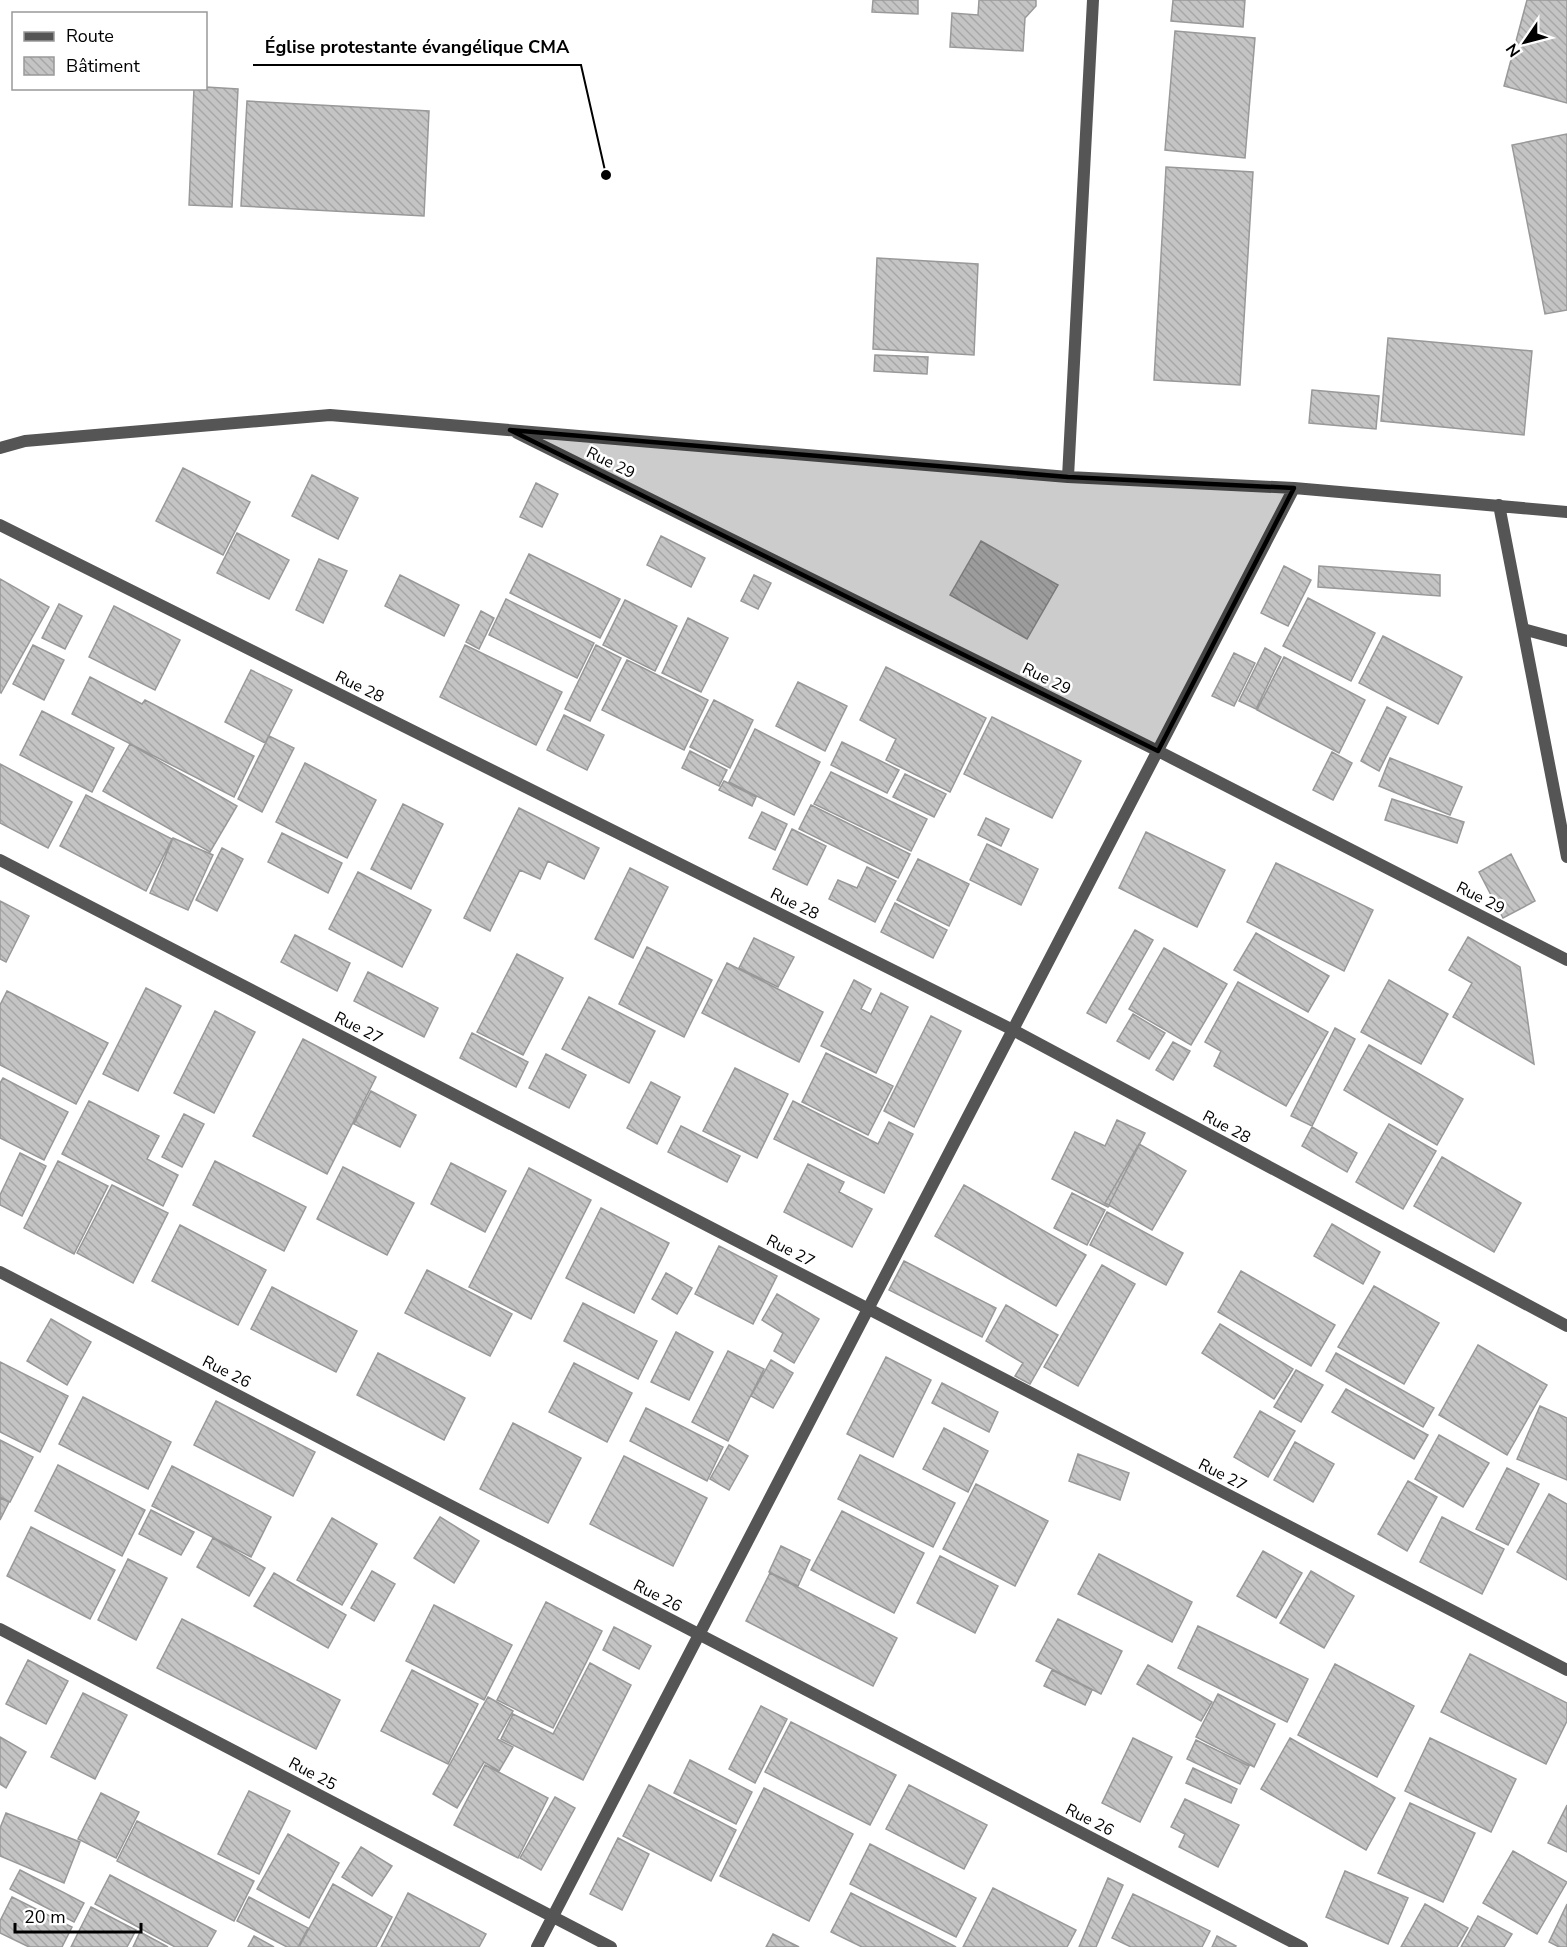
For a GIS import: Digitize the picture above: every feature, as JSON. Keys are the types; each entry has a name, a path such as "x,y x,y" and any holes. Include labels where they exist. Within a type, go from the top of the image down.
{"street":[{"path":"1068,477 1093,0"},
{"path":"0,448 25,441 330,415 1068,477 1294,488 1567,512"},
{"name":"Rue 29","path":"510,430 1158,752 1567,960"},
{"path":"537,1947 1294,488"},
{"path":"1499,505 1567,857"},
{"name":"Rue 28","path":"0,525 1013,1030 1567,1326"},
{"path":"1523,629 1567,641"},
{"name":"Rue 27","path":"0,860 1567,1670"},
{"name":"Rue 26","path":"0,1272 1302,1947"},
{"name":"Rue 25","path":"0,1629 611,1947"}],"highlighted area":[{"path":"510,430 1068,477 1294,488 1158,751"}],"building":[{"path":"873,0 918,0 918,14 872,12"},
{"path":"979,0 1036,0 1036,6 1025,18 1023,51 950,47 952,13 978,15"},
{"path":"1173,0 1245,0 1243,27 1171,21"},
{"path":"1527,0 1567,0 1567,103 1504,86"},
{"path":"1175,31 1255,38 1245,158 1165,150"},
{"path":"207,87 238,89 232,207 189,205 194,90 207,90"},
{"path":"247,101 429,111 424,216 241,206"},
{"path":"1567,134 1567,310 1545,314 1512,145"},
{"path":"1166,167 1253,172 1240,385 1154,380"},
{"path":"877,258 978,264 974,355 873,349"},
{"path":"1388,338 1532,351 1524,435 1381,421"},
{"path":"875,355 928,357 927,374 874,371"},
{"path":"1312,390 1379,396 1376,429 1309,423"},
{"path":"183,468 250,502 223,555 156,521"},
{"path":"312,475 358,498 338,539 292,516"},
{"path":"536,483 558,494 542,527 520,517"},
{"path":"237,533 289,560 269,599 217,573"},
{"path":"661,536 705,558 691,587 647,565"},
{"path":"981,541 1058,585 1027,639 950,595"},
{"path":"529,554 620,599 600,638 510,593"},
{"path":"319,559 347,571 323,623 296,610"},
{"path":"1284,566 1311,580 1288,626 1261,613"},
{"path":"1319,566 1440,575 1440,596 1318,587"},
{"path":"400,575 459,605 444,636 385,606"},
{"path":"754,575 771,583 758,609 741,601"},
{"path":"0,579 49,607 1,693 0,692"},
{"path":"1308,598 1375,633 1351,681 1283,646"},
{"path":"506,599 594,643 577,678 489,635"},
{"path":"625,600 677,626 655,671 603,645"},
{"path":"59,604 82,616 65,649 42,638"},
{"path":"114,606 180,640 155,690 89,657"},
{"path":"481,611 494,618 479,649 466,642"},
{"path":"688,618 728,638 701,692 662,673"},
{"path":"1383,636 1462,677 1438,724 1359,683"},
{"path":"33,645 64,660 44,700 13,684"},
{"path":"465,645 562,692 536,745 440,697"},
{"path":"596,645 621,658 590,721 565,709"},
{"path":"1265,648 1281,657 1256,709 1239,701"},
{"path":"1234,653 1255,663 1234,706 1212,696"},
{"path":"1284,657 1365,700 1339,753 1257,710"},
{"path":"627,660 708,700 684,750 602,710"},
{"path":"886,667 986,718 950,792 886,760 896,739 860,720"},
{"path":"251,670 292,690 265,743 225,722"},
{"path":"90,677 142,704 145,700 254,756 234,797 72,714"},
{"path":"798,682 847,706 825,751 776,726"},
{"path":"714,700 753,720 730,768 690,747"},
{"path":"1387,707 1406,717 1379,771 1361,761"},
{"path":"42,711 114,748 92,792 20,755"},
{"path":"564,715 604,735 587,770 547,750"},
{"path":"992,717 1081,761 1052,818 964,774"},
{"path":"755,729 820,762 794,815 729,782"},
{"path":"269,736 294,748 262,812 238,799"},
{"path":"842,742 899,770 887,793 831,765"},
{"path":"130,744 237,806 210,852 103,791"},
{"path":"690,751 727,770 719,786 682,768"},
{"path":"1332,752 1352,763 1333,800 1313,790"},
{"path":"1390,758 1462,787 1450,815 1379,786"},
{"path":"305,763 376,800 347,858 276,822"},
{"path":"0,764 72,802 48,848 0,823"},
{"path":"831,772 927,819 911,851 814,804"},
{"path":"905,774 946,794 934,817 893,797"},
{"path":"724,781 756,797 752,806 719,790"},
{"path":"86,795 172,839 146,891 60,846"},
{"path":"1392,799 1464,822 1457,843 1385,820"},
{"path":"403,804 443,824 411,889 371,869"},
{"path":"811,805 910,854 898,878 799,829"},
{"path":"519,808 599,848 584,879 548,861 540,879 520,870 490,931 464,918"},
{"path":"762,812 787,824 775,850 749,838"},
{"path":"986,818 1009,829 1001,846 978,835"},
{"path":"792,829 826,846 807,885 773,869"},
{"path":"1146,832 1225,870 1197,927 1119,888"},
{"path":"282,833 342,863 328,893 268,862"},
{"path":"173,838 213,855 188,910 150,893"},
{"path":"987,844 1038,869 1021,905 970,880"},
{"path":"222,848 243,859 217,911 196,900"},
{"path":"1511,854 1535,901 1503,918 1479,872"},
{"path":"918,859 969,884 949,926 897,900"},
{"path":"1276,863 1373,910 1344,971 1247,922"},
{"path":"867,867 896,881 875,922 829,899 838,880 857,888"},
{"path":"630,868 668,887 633,958 595,939"},
{"path":"358,872 431,910 402,967 329,929"},
{"path":"0,901 29,916 6,962 0,959"},
{"path":"895,903 947,930 933,958 881,932"},
{"path":"1135,930 1153,940 1106,1023 1087,1013"},
{"path":"1256,933 1329,976 1308,1012 1234,970"},
{"path":"295,935 350,963 337,991 281,962"},
{"path":"1468,937 1520,967 1534,1064 1453,1017 1472,983 1449,970"},
{"path":"754,938 794,957 778,987 739,968"},
{"path":"647,947 712,980 684,1037 619,1004"},
{"path":"1164,948 1227,984 1191,1045 1129,1009"},
{"path":"517,954 563,978 523,1055 477,1032"},
{"path":"727,963 823,1012 799,1062 702,1013"},
{"path":"368,972 438,1008 424,1037 354,1001"},
{"path":"854,980 871,989 861,1009 871,1014 881,993 908,1007 876,1073 821,1046"},
{"path":"1389,980 1448,1014 1421,1064 1361,1032"},
{"path":"1238,982 1328,1032 1286,1106 1214,1066 1221,1051 1205,1042"},
{"path":"146,988 181,1006 138,1091 103,1074"},
{"path":"7,991 108,1043 76,1104 0,1065 0,1005"},
{"path":"589,997 655,1031 629,1083 562,1049"},
{"path":"215,1011 255,1032 214,1113 174,1093"},
{"path":"1133,1014 1165,1033 1149,1059 1117,1041"},
{"path":"931,1016 961,1031 914,1127 884,1111"},
{"path":"1335,1028 1355,1039 1312,1126 1291,1116"},
{"path":"472,1033 528,1062 516,1087 460,1058"},
{"path":"303,1039 376,1077 327,1174 253,1136"},
{"path":"1173,1042 1190,1051 1173,1080 1156,1070"},
{"path":"1369,1045 1463,1099 1437,1145 1344,1090"},
{"path":"826,1053 893,1086 868,1135 802,1102"},
{"path":"546,1054 586,1075 569,1108 529,1088"},
{"path":"735,1068 788,1094 757,1158 703,1131"},
{"path":"3,1078 68,1112 44,1160 0,1138 0,1083"},
{"path":"651,1082 680,1097 657,1144 627,1128"},
{"path":"371,1091 416,1115 400,1147 354,1124"},
{"path":"89,1101 159,1136 147,1159 178,1175 163,1206 62,1154"},
{"path":"793,1101 878,1144 889,1122 913,1134 884,1193 774,1139"},
{"path":"184,1114 204,1124 182,1167 162,1157"},
{"path":"1117,1120 1145,1133 1108,1207 1052,1179 1075,1132 1105,1146"},
{"path":"1389,1124 1436,1151 1403,1209 1356,1182"},
{"path":"681,1126 740,1156 727,1182 668,1152"},
{"path":"1312,1127 1357,1153 1347,1172 1302,1146"},
{"path":"1139,1144 1186,1171 1152,1230 1105,1203"},
{"path":"20,1153 46,1166 22,1216 0,1205 0,1195"},
{"path":"1442,1157 1521,1203 1494,1252 1414,1206"},
{"path":"58,1161 108,1186 74,1254 24,1228"},
{"path":"215,1161 306,1207 284,1251 193,1205"},
{"path":"451,1163 506,1191 485,1232 431,1204"},
{"path":"808,1164 844,1182 839,1192 872,1209 852,1247 784,1212"},
{"path":"343,1167 414,1203 387,1255 317,1219"},
{"path":"529,1168 591,1200 531,1319 469,1287"},
{"path":"112,1185 168,1213 133,1283 77,1253"},
{"path":"964,1185 1086,1255 1056,1306 935,1236"},
{"path":"1072,1193 1105,1210 1087,1245 1054,1228"},
{"path":"601,1208 669,1243 634,1313 566,1278"},
{"path":"1107,1212 1183,1253 1166,1285 1090,1245"},
{"path":"1332,1224 1380,1252 1363,1284 1314,1256"},
{"path":"180,1225 266,1270 238,1325 152,1281"},
{"path":"719,1246 777,1276 753,1324 695,1294"},
{"path":"904,1261 996,1308 982,1337 889,1290"},
{"path":"1102,1265 1135,1284 1078,1386 1044,1367"},
{"path":"427,1270 512,1314 490,1356 405,1313"},
{"path":"1241,1271 1335,1325 1311,1366 1218,1312"},
{"path":"666,1273 692,1288 677,1314 652,1299"},
{"path":"1374,1286 1439,1323 1404,1384 1338,1347"},
{"path":"272,1287 357,1331 336,1372 251,1329"},
{"path":"777,1294 819,1319 794,1363 774,1351 783,1333 762,1320"},
{"path":"583,1303 657,1341 638,1379 564,1341"},
{"path":"1006,1305 1058,1335 1030,1384 1015,1376 1023,1363 986,1341"},
{"path":"51,1319 91,1342 67,1385 27,1361"},
{"path":"1220,1324 1293,1369 1274,1399 1202,1353"},
{"path":"676,1332 713,1352 689,1400 651,1382"},
{"path":"1478,1345 1547,1385 1507,1455 1439,1415"},
{"path":"728,1351 764,1369 728,1441 692,1422"},
{"path":"378,1353 465,1398 444,1440 357,1395"},
{"path":"1336,1353 1434,1408 1423,1427 1326,1371"},
{"path":"886,1357 931,1380 893,1457 847,1434"},
{"path":"771,1360 793,1373 773,1408 751,1396"},
{"path":"0,1362 68,1396 40,1452 0,1432"},
{"path":"574,1363 632,1393 607,1442 549,1412"},
{"path":"1296,1370 1323,1385 1301,1422 1274,1407"},
{"path":"942,1383 998,1412 989,1432 932,1403"},
{"path":"1346,1389 1428,1435 1414,1459 1332,1412"},
{"path":"83,1397 171,1442 148,1489 59,1444"},
{"path":"216,1401 315,1452 293,1496 194,1445"},
{"path":"1540,1406 1567,1418 1567,1480 1517,1459"},
{"path":"646,1408 723,1447 707,1481 630,1441"},
{"path":"1260,1411 1295,1431 1268,1477 1234,1457"},
{"path":"513,1423 581,1458 548,1523 480,1489"},
{"path":"944,1428 988,1451 968,1492 923,1469"},
{"path":"1439,1435 1489,1463 1463,1507 1415,1479"},
{"path":"0,1440 33,1457 10,1502 0,1497"},
{"path":"1295,1442 1334,1464 1313,1502 1274,1480"},
{"path":"729,1445 748,1456 729,1490 710,1479"},
{"path":"1078,1454 1129,1473 1120,1500 1069,1481"},
{"path":"860,1455 955,1503 933,1547 838,1499"},
{"path":"624,1456 707,1498 673,1566 590,1524"},
{"path":"58,1465 145,1510 122,1556 35,1511"},
{"path":"172,1466 271,1517 251,1557 152,1506"},
{"path":"1507,1468 1539,1484 1508,1545 1476,1529"},
{"path":"1408,1481 1437,1497 1407,1551 1378,1534"},
{"path":"976,1484 1048,1521 1015,1586 943,1549"},
{"path":"1549,1494 1567,1504 1567,1580 1517,1552"},
{"path":"0,1498 9,1502 0,1520"},
{"path":"151,1510 194,1532 181,1555 139,1534"},
{"path":"842,1511 924,1553 894,1613 811,1570"},
{"path":"440,1517 479,1541 454,1583 414,1558"},
{"path":"1442,1517 1504,1549 1482,1594 1420,1562"},
{"path":"332,1518 377,1544 342,1605 297,1580"},
{"path":"31,1527 115,1570 90,1619 7,1576"},
{"path":"213,1538 265,1568 249,1596 197,1567"},
{"path":"781,1546 810,1560 798,1586 769,1572"},
{"path":"1263,1551 1302,1573 1276,1618 1237,1596"},
{"path":"1099,1554 1192,1602 1172,1642 1078,1594"},
{"path":"940,1556 998,1586 975,1633 917,1603"},
{"path":"128,1559 167,1578 136,1640 98,1620"},
{"path":"372,1571 395,1584 374,1621 351,1608"},
{"path":"1311,1571 1354,1596 1324,1648 1280,1623"},
{"path":"274,1573 346,1615 328,1648 254,1606"},
{"path":"770,1573 897,1638 873,1686 746,1621"},
{"path":"546,1602 602,1631 553,1728 497,1700"},
{"path":"434,1605 512,1645 484,1700 406,1661"},
{"path":"182,1619 340,1700 316,1749 157,1668"},
{"path":"1058,1619 1122,1651 1101,1694 1036,1661"},
{"path":"1198,1626 1308,1679 1287,1722 1178,1668"},
{"path":"614,1627 651,1646 639,1669 603,1650"},
{"path":"1470,1654 1567,1703 1567,1721 1546,1764 1441,1712"},
{"path":"28,1660 68,1681 46,1724 6,1704"},
{"path":"590,1663 631,1685 583,1780 501,1739 513,1714 553,1734"},
{"path":"1335,1664 1414,1706 1377,1777 1298,1735"},
{"path":"1148,1665 1212,1702 1201,1721 1137,1684"},
{"path":"412,1670 478,1704 448,1764 381,1731"},
{"path":"1052,1670 1092,1690 1085,1705 1044,1686"},
{"path":"83,1693 127,1715 95,1779 51,1757"},
{"path":"1218,1694 1275,1724 1254,1767 1196,1737"},
{"path":"488,1697 513,1711 497,1739 513,1747 499,1771 484,1762 457,1808 433,1794"},
{"path":"761,1706 787,1719 755,1783 729,1769"},
{"path":"791,1722 896,1775 870,1825 765,1772"},
{"path":"0,1737 26,1752 6,1788 0,1784"},
{"path":"1133,1738 1172,1757 1140,1822 1102,1803"},
{"path":"1290,1738 1395,1798 1366,1850 1261,1789"},
{"path":"1430,1738 1516,1779 1491,1832 1405,1791"},
{"path":"1196,1740 1249,1766 1240,1784 1187,1759"},
{"path":"690,1760 752,1792 736,1824 674,1793"},
{"path":"485,1765 548,1798 518,1858 454,1825"},
{"path":"1193,1768 1237,1789 1231,1803 1186,1783"},
{"path":"649,1785 736,1830 711,1881 623,1836"},
{"path":"909,1785 987,1825 964,1869 886,1829"},
{"path":"764,1788 853,1834 809,1921 720,1876"},
{"path":"249,1791 290,1811 259,1874 218,1854"},
{"path":"101,1793 139,1812 116,1858 78,1839"},
{"path":"555,1797 575,1808 541,1870 520,1858"},
{"path":"1185,1799 1239,1825 1218,1867 1179,1847 1185,1834 1171,1827"},
{"path":"1410,1803 1475,1833 1443,1902 1378,1873"},
{"path":"1567,1805 1567,1852 1548,1843"},
{"path":"6,1813 80,1842 64,1883 0,1856 0,1828"},
{"path":"137,1821 254,1881 234,1921 117,1861"},
{"path":"288,1834 339,1863 309,1918 257,1889"},
{"path":"618,1838 649,1854 622,1910 590,1894"},
{"path":"870,1844 976,1898 956,1937 850,1884"},
{"path":"361,1847 392,1866 372,1896 342,1877"},
{"path":"1513,1851 1567,1882 1537,1934 1483,1903"},
{"path":"20,1870 84,1903 74,1922 10,1889"},
{"path":"1345,1871 1408,1898 1388,1944 1326,1917"},
{"path":"110,1875 216,1931 207,1947 175,1947 95,1904"},
{"path":"1108,1878 1123,1885 1096,1947 1079,1947"},
{"path":"333,1884 392,1917 376,1947 299,1947"},
{"path":"993,1888 1076,1930 1067,1947 963,1947"},
{"path":"408,1893 486,1934 479,1947 381,1947"},
{"path":"851,1893 956,1947 862,1947 831,1932"},
{"path":"1133,1894 1210,1931 1202,1947 1131,1947 1112,1938"},
{"path":"12,1897 72,1927 62,1947 29,1947 0,1933 0,1921"},
{"path":"249,1897 308,1928 298,1947 287,1947 237,1921"},
{"path":"1425,1904 1468,1928 1457,1947 1401,1947"},
{"path":"1567,1904 1567,1947 1559,1947 1549,1942"},
{"path":"91,1907 136,1930 127,1947 71,1947"},
{"path":"1478,1916 1512,1934 1504,1947 1461,1947"},
{"path":"140,1932 168,1947 133,1947"},
{"path":"773,1934 799,1947 766,1947"},
{"path":"254,1936 274,1947 248,1947"},
{"path":"1217,1936 1236,1946 1212,1947"}],"place":[{"name":"Église protestante évangélique CMA","path":"606,175"}]}
